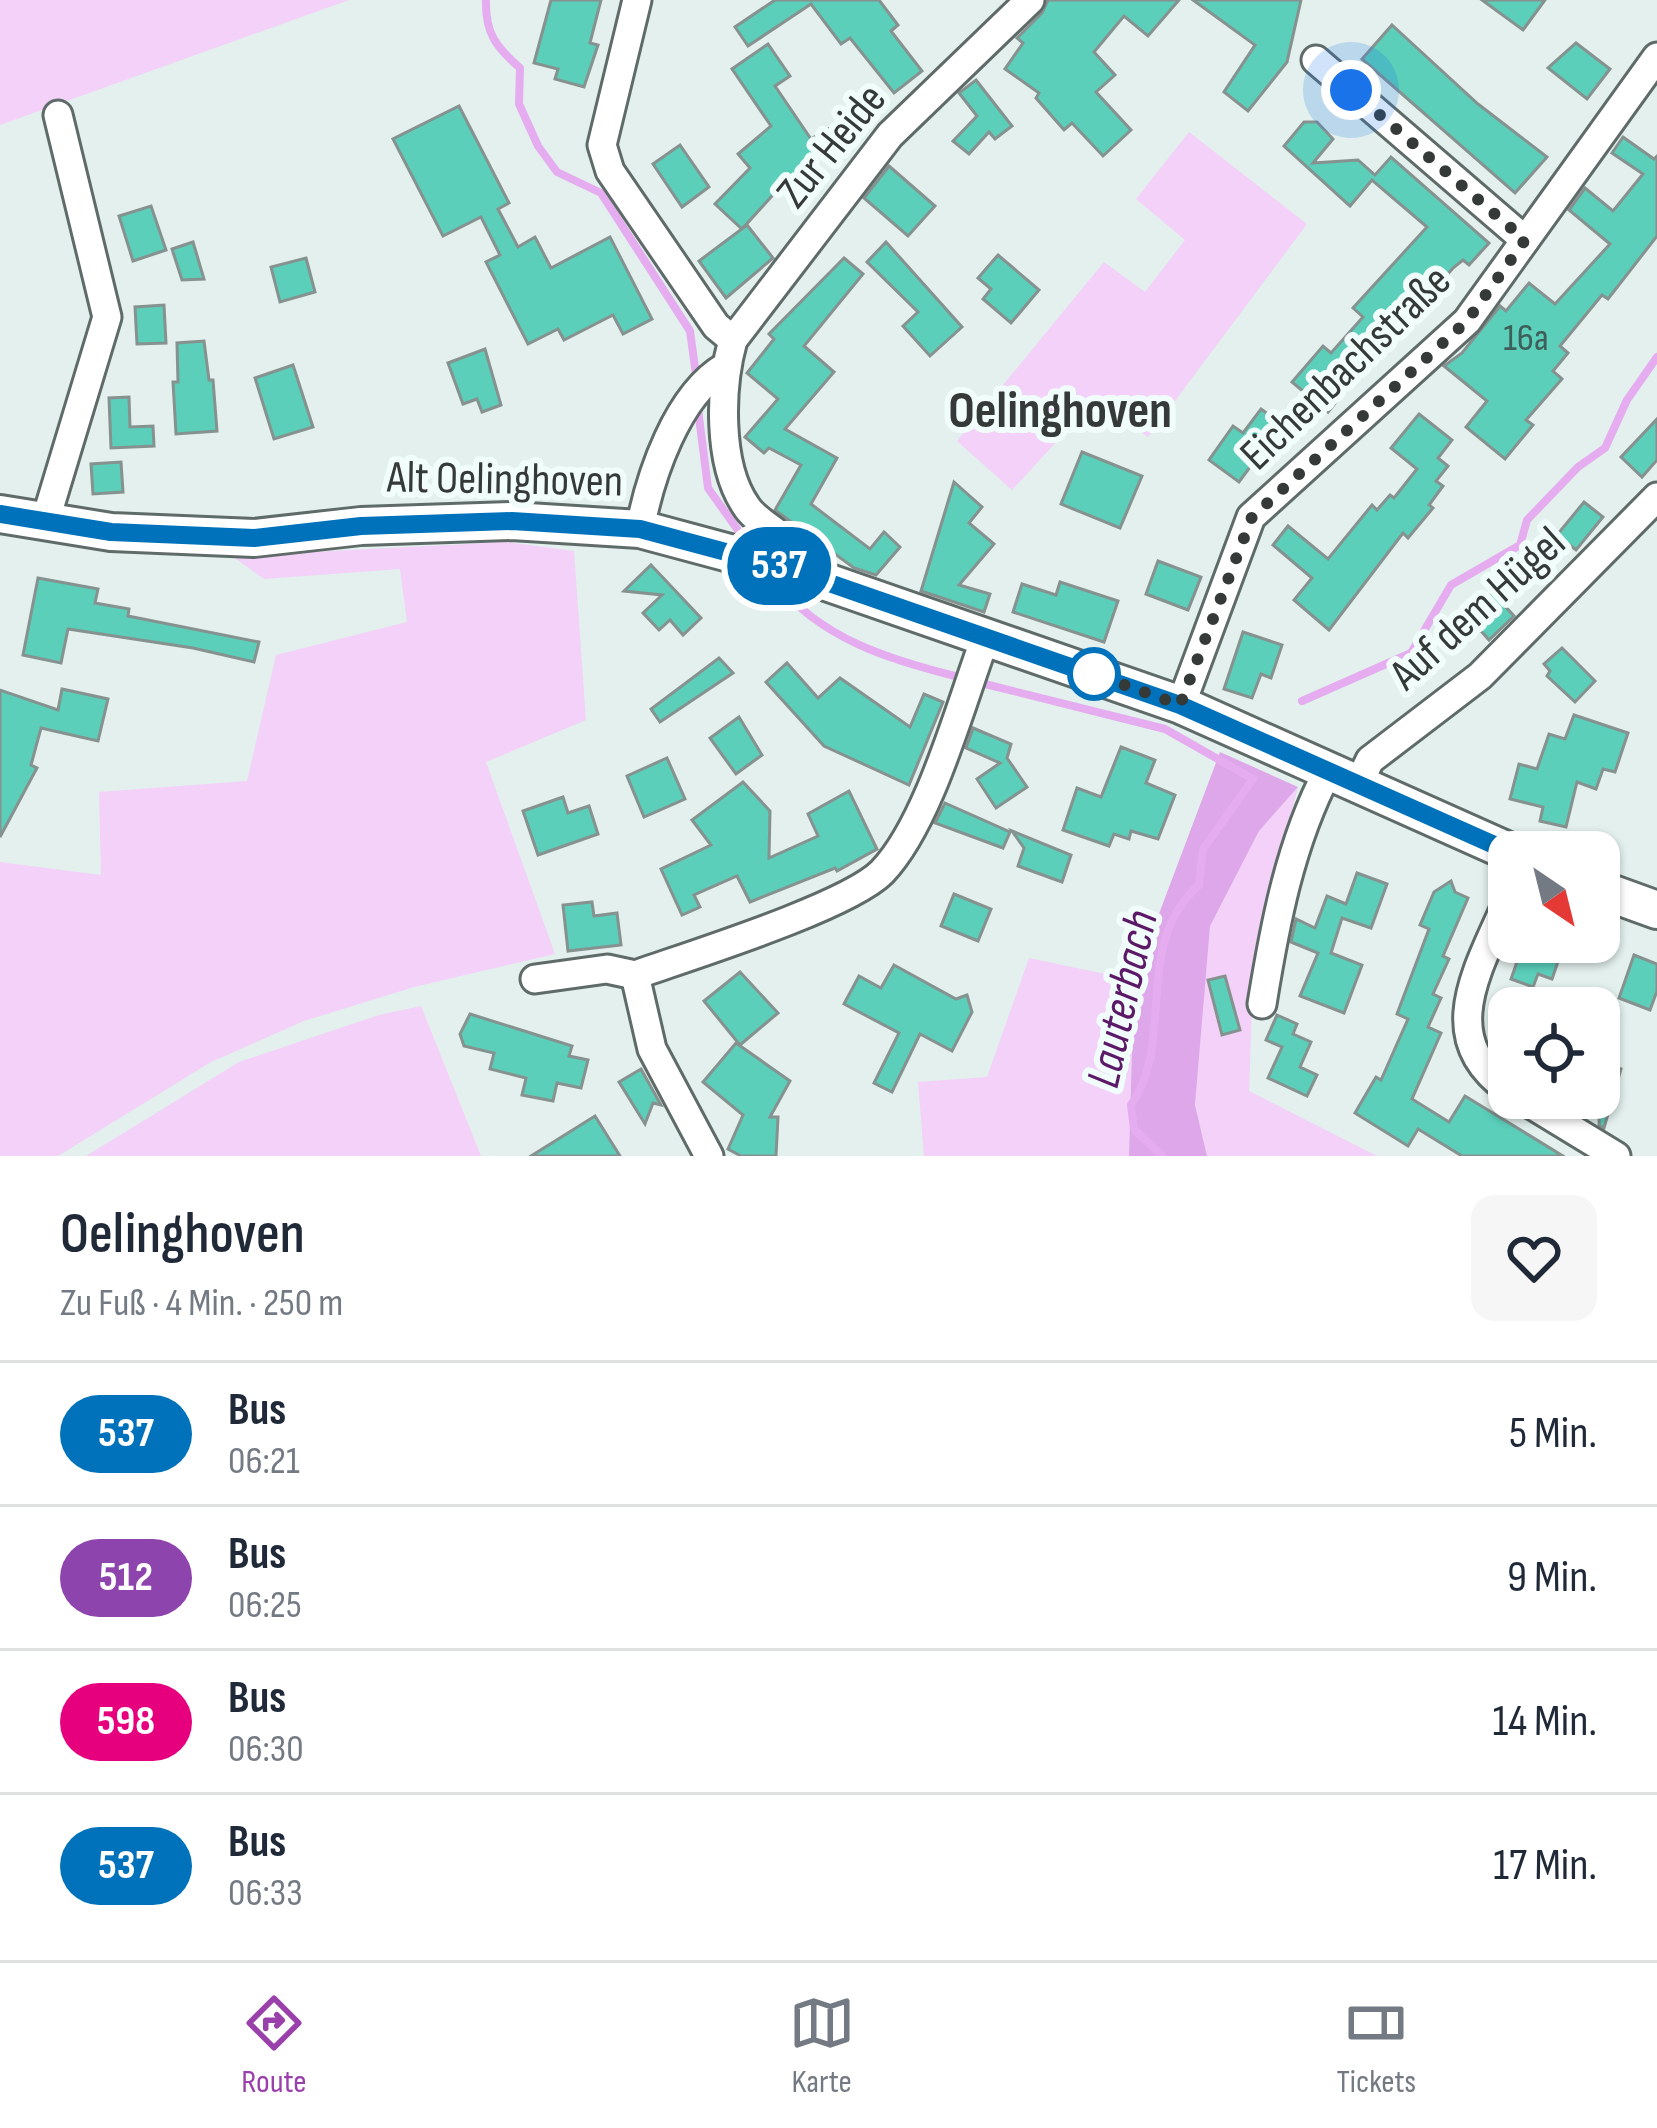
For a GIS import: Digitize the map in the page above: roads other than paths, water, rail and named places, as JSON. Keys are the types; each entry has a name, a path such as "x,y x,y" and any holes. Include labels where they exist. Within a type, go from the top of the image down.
{"main road":[{"name":"Alt Oelinghoven","path":"0,514 111,532 254,538 361,526 512,521 640,529 789,569 981,649 1180,705 1488,842"},
{"path":"1620,897 1657,910"}],"street":[{"path":"637,0 602,145 610,171 716,326 730,471 747,508 774,531"},
{"name":"Zur Heide","path":"640,529 647,494 682,416 722,361 890,135 1030,0"},
{"name":"Eichenbachstraße","path":"1180,705 1252,517 1467,321 1657,57"},
{"path":"1316,60 1525,240"},
{"path":"45,522 107,316 58,115"},
{"name":"Auf dem Hügel","path":"1262,1004 1275,919 1310,805 1480,676 1657,496"},
{"path":"535,979 607,969 635,975 829,902 878,876 894,858 933,781 981,649"},
{"path":"1488,948 1466,1001 1467,1032 1477,1058 1488,1069"},
{"path":"635,975 652,1049 709,1156"},
{"path":"1555,1119 1616,1156"}],"waterway":[{"name":"Lauterbach","path":"486,0 494,38 520,68 519,104 538,146 557,172 601,193 690,331 697,382"},
{"path":"1302,701 1411,653 1451,585 1520,545 1527,520 1578,467 1605,448 1627,400 1657,357"},
{"name":"Lauterbach","path":"698,409 708,488 747,543"},
{"name":"Lauterbach","path":"774,579 812,617 859,645 963,678"},
{"name":"Lauterbach","path":"977,682 1165,729 1253,779 1203,849 1199,885 1178,909 1166,936 1151,1051 1131,1105 1134,1129 1162,1156"}],"district":[{"name":"Oelinghoven","path":"1060,411"}]}
